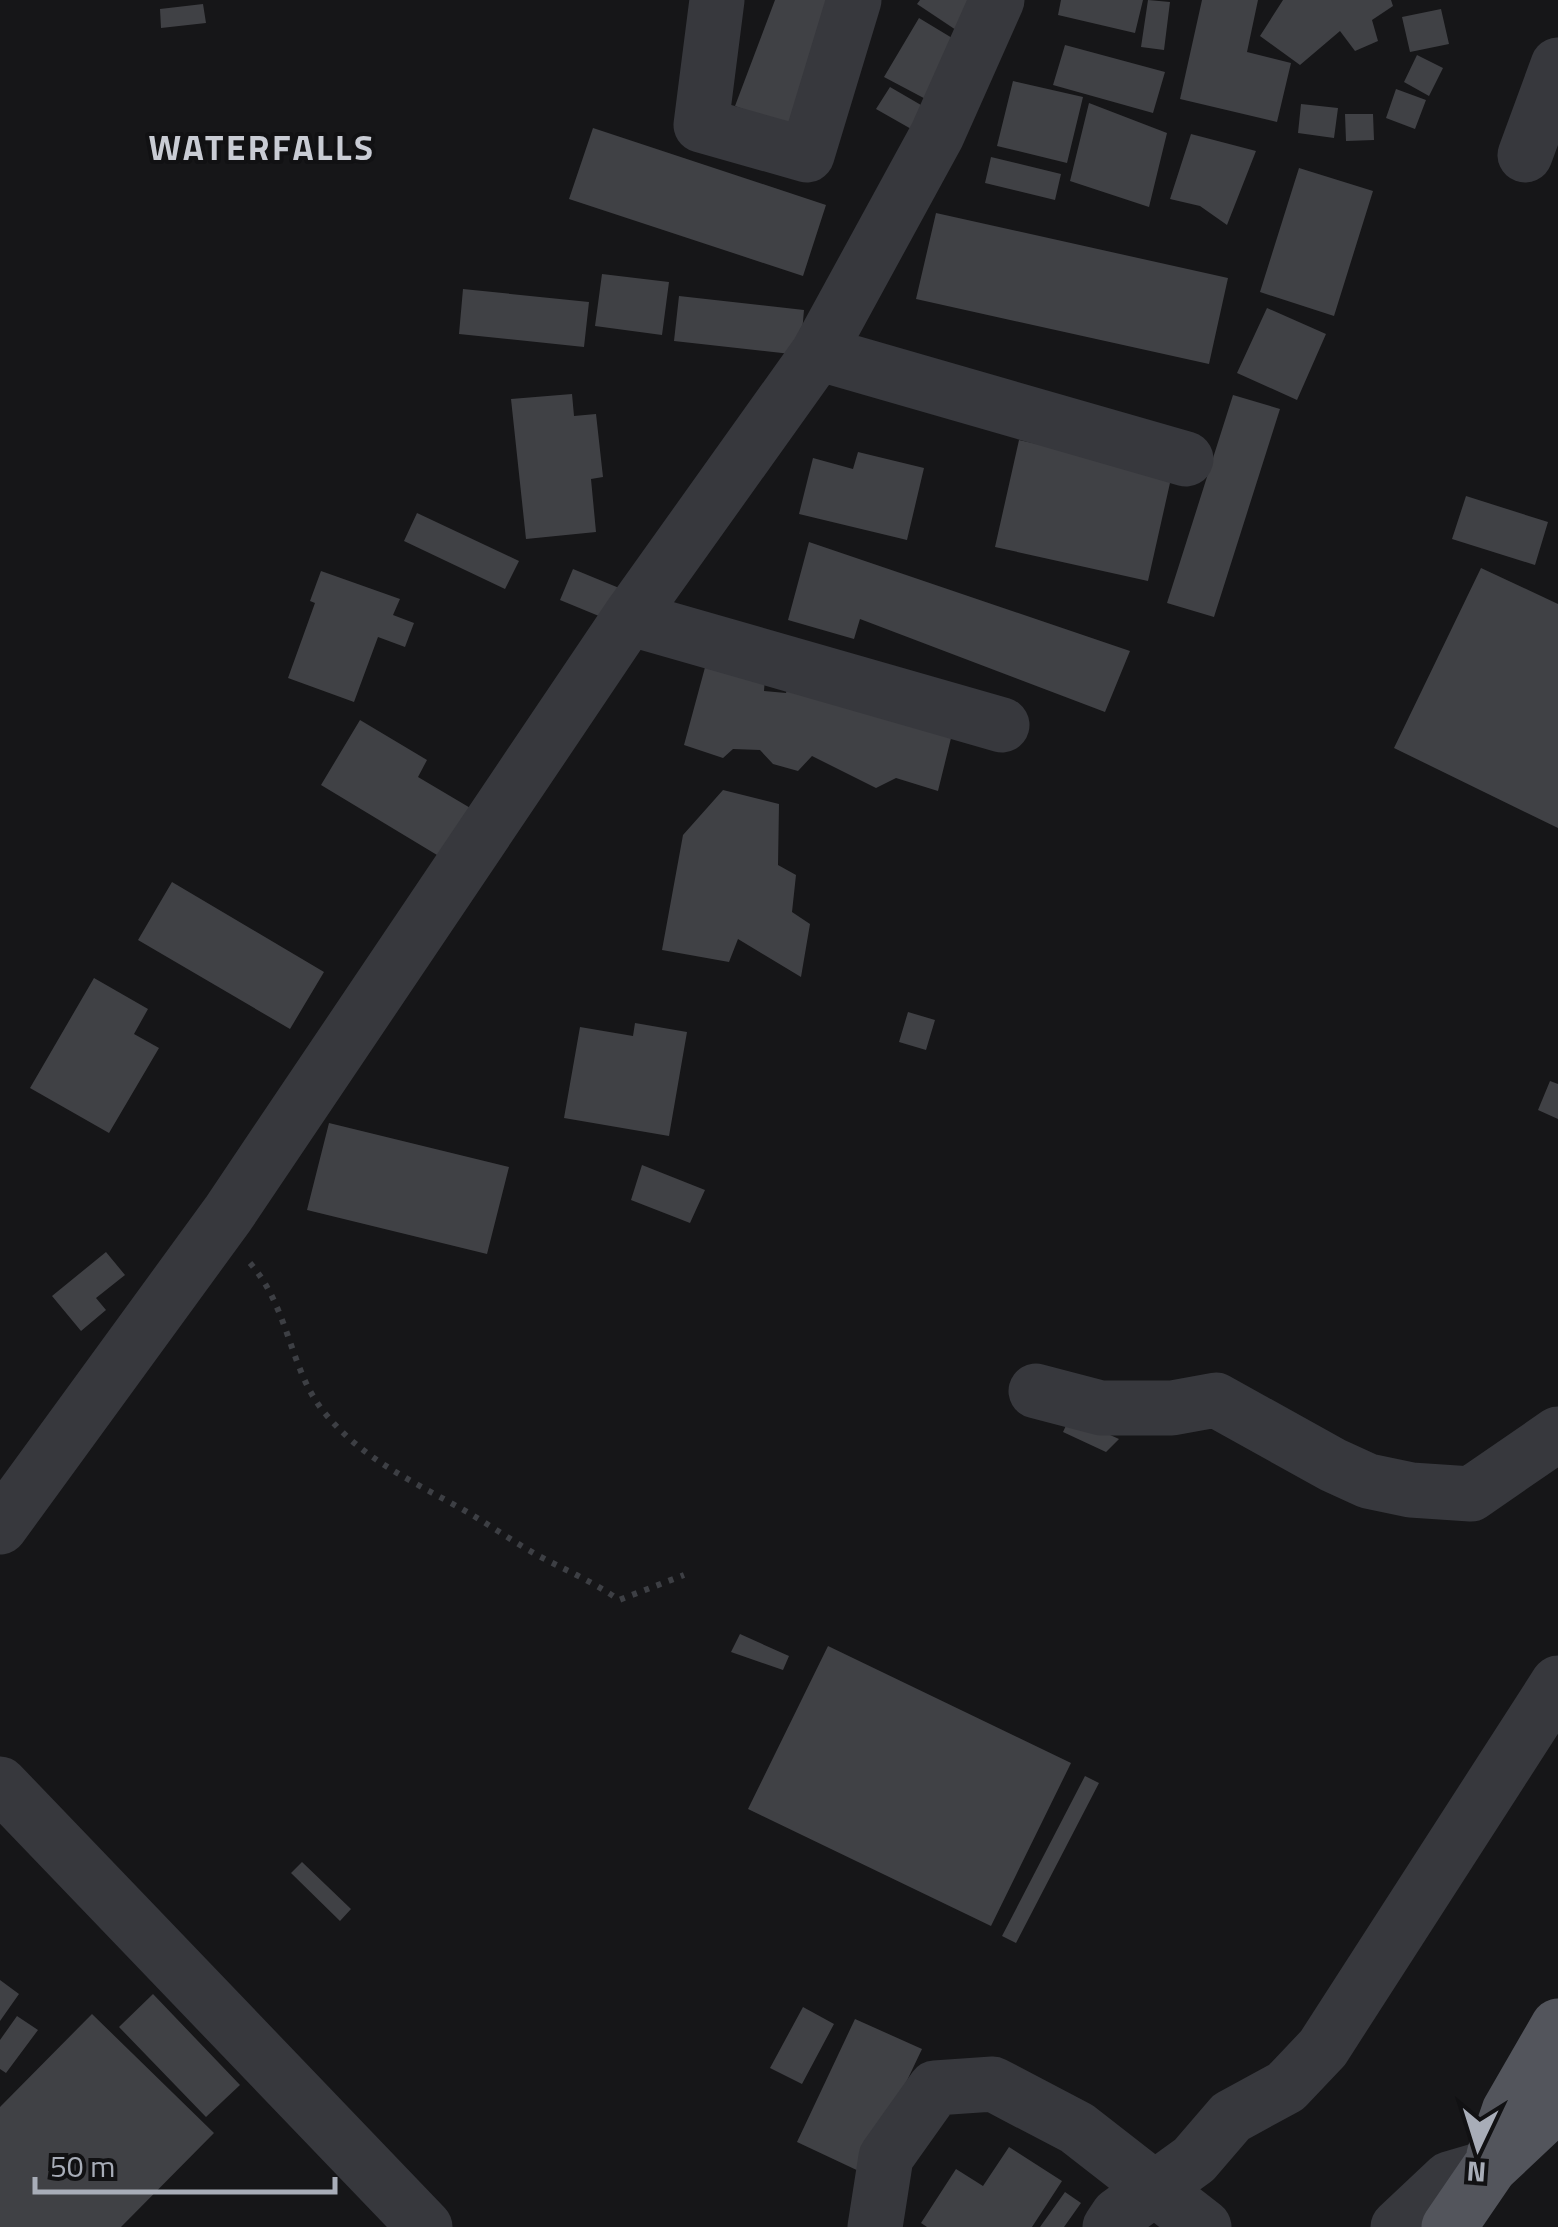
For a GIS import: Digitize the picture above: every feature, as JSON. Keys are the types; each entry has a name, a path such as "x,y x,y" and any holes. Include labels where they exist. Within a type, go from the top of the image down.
{"main road":[{"path":"1490,2167 1509,2110 1558,2026"},
{"path":"1449,2227 1490,2167 1558,2103"}],"street":[{"path":"717,0 700,125 807,156 854,0"},
{"path":"0,1526 228,1214 629,618 818,354 937,135 997,0"},
{"path":"1524,155 1558,65"},
{"path":"818,354 1186,459"},
{"path":"629,618 1002,725"},
{"path":"1036,1392 1100,1408 1172,1408 1216,1400 1333,1465 1368,1481 1411,1490 1471,1494 1558,1434"},
{"path":"1110,2227 1118,2215 1194,2160 1232,2117 1286,2087 1323,2048 1558,1684"},
{"path":"0,1784 425,2227"},
{"path":"875,2227 886,2157 935,2088 992,2084 1078,2128 1204,2227"},
{"path":"1398,2227 1449,2179 1490,2167"}],"path":[{"path":"245,1258 270,1286 321,1410 356,1446 404,1480 460,1508 542,1558 579,1572 619,1600 684,1575"}],"building":[{"path":"775,0 836,0 788,126 735,106"},
{"path":"920,0 981,0 959,32 917,4"},
{"path":"1061,0 1143,0 1135,33 1058,15"},
{"path":"1148,0 1170,2 1164,50 1141,47"},
{"path":"1202,0 1258,0 1247,52 1291,63 1277,122 1180,99"},
{"path":"1283,0 1391,0 1393,6 1372,20 1378,41 1355,51 1340,31 1300,65 1260,36"},
{"path":"203,4 206,23 161,28 160,9"},
{"path":"1441,9 1449,44 1410,52 1402,17"},
{"path":"919,18 967,47 935,104 884,77"},
{"path":"1065,45 1165,72 1153,113 1053,85"},
{"path":"1417,55 1443,68 1429,96 1404,82"},
{"path":"1013,81 1083,97 1067,163 997,146"},
{"path":"890,87 933,112 920,134 876,109"},
{"path":"1396,89 1426,100 1415,129 1386,118"},
{"path":"1089,103 1167,133 1149,207 1070,181"},
{"path":"1301,104 1338,108 1334,138 1298,133"},
{"path":"1345,114 1373,114 1374,140 1346,141"},
{"path":"593,128 826,205 803,276 569,199"},
{"path":"1191,134 1256,151 1227,225 1200,206 1170,199"},
{"path":"991,157 1061,174 1055,200 985,183"},
{"path":"1299,168 1373,191 1334,316 1260,292"},
{"path":"936,213 1228,278 1209,364 916,299"},
{"path":"602,274 669,282 662,335 595,326"},
{"path":"463,289 589,302 584,347 459,334"},
{"path":"679,296 804,310 800,355 674,341"},
{"path":"1267,308 1326,334 1297,400 1237,373"},
{"path":"572,394 574,416 596,414 603,477 591,479 596,532 526,539 511,399"},
{"path":"1233,395 1280,409 1214,617 1167,603"},
{"path":"1019,440 1172,474 1148,581 995,547"},
{"path":"858,452 924,468 907,540 799,514 813,458 853,469"},
{"path":"1466,496 1548,522 1535,565 1452,539"},
{"path":"417,513 519,561 505,589 404,541"},
{"path":"809,542 1130,651 1105,712 860,619 854,639 788,620"},
{"path":"1481,568 1558,604 1558,828 1394,748"},
{"path":"573,569 624,590 611,621 560,600"},
{"path":"321,571 400,599 393,615 414,623 405,647 378,637 354,702 288,678 315,603 310,601"},
{"path":"707,660 765,678 764,691 786,693 789,681 953,730 938,791 896,778 876,788 812,756 798,771 773,764 760,750 733,749 723,758 684,745"},
{"path":"360,720 427,760 418,777 472,809 442,858 321,785"},
{"path":"723,790 779,804 778,865 796,875 792,912 810,924 801,977 738,939 729,962 662,950 683,835"},
{"path":"172,882 324,972 290,1029 138,940"},
{"path":"94,978 148,1009 134,1034 159,1048 109,1133 30,1088"},
{"path":"908,1012 935,1020 926,1050 899,1042"},
{"path":"635,1023 687,1032 669,1136 564,1118 580,1027 633,1036"},
{"path":"1550,1081 1558,1084 1558,1119 1538,1110"},
{"path":"329,1123 509,1167 487,1254 307,1210"},
{"path":"642,1165 705,1190 690,1223 631,1200"},
{"path":"106,1252 125,1275 96,1298 106,1310 81,1331 52,1296"},
{"path":"1070,1417 1119,1439 1106,1452 1063,1432"},
{"path":"740,1634 789,1656 783,1670 731,1652"},
{"path":"828,1646 1071,1763 991,1926 748,1809"},
{"path":"1085,1776 1099,1783 1016,1943 1002,1936"},
{"path":"302,1862 351,1909 340,1921 291,1873"},
{"path":"0,1980 19,1994 0,2021"},
{"path":"153,1994 240,2085 206,2117 119,2027"},
{"path":"803,2007 834,2024 802,2084 770,2068"},
{"path":"92,2014 214,2133 121,2227 0,2227 0,2107"},
{"path":"17,2016 38,2030 6,2073 0,2069 0,2040"},
{"path":"855,2019 922,2049 863,2173 797,2142"},
{"path":"1009,2147 1062,2181 1032,2227 927,2227 921,2223 956,2169 983,2186"},
{"path":"1065,2192 1081,2203 1064,2227 1040,2227"}],"district":[{"name":"WATERFALLS","path":"262,147"}]}
